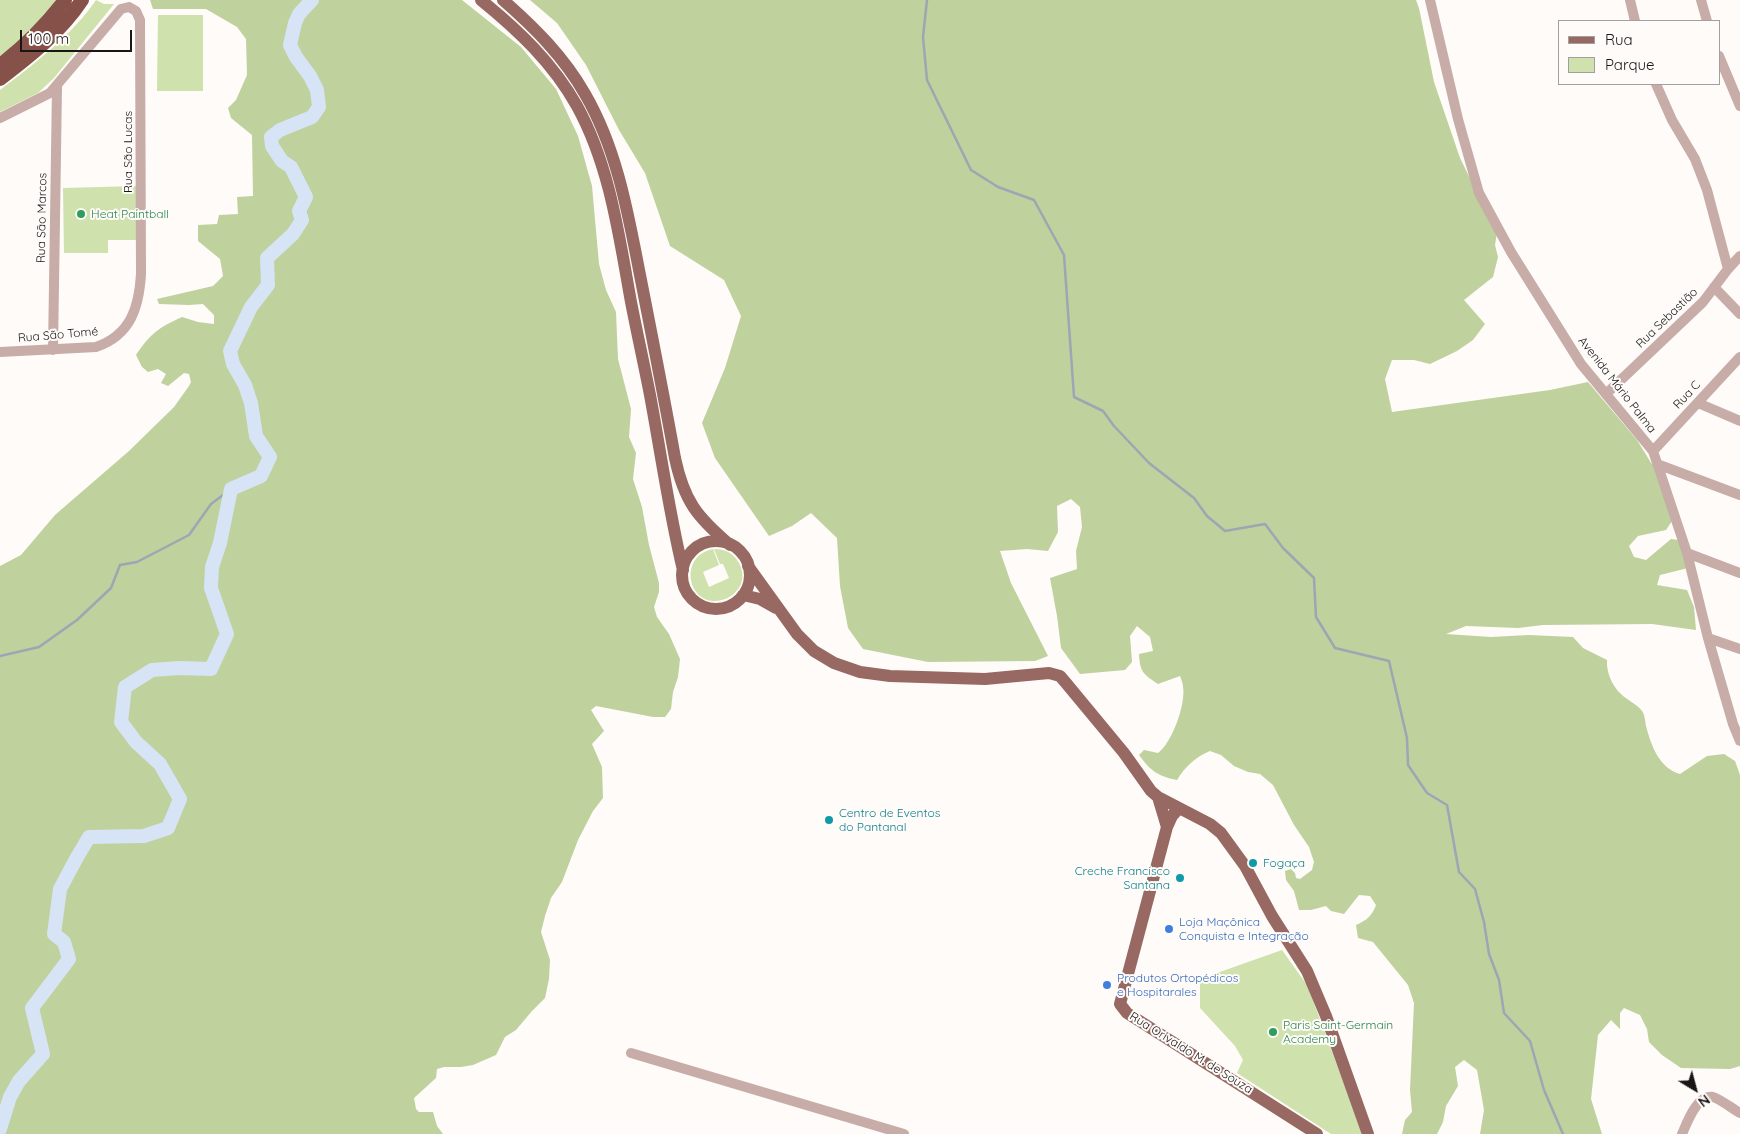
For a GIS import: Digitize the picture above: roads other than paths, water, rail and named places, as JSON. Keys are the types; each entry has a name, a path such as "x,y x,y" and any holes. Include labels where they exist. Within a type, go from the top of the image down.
{"highway":[{"path":"0,65 35,35 65,0"},
{"path":"0,79 62,26 82,0"}],"main road":[{"path":"481,0 531,44 552,70 576,105 592,138 604,172 619,234 650,395 672,526 683,570"},
{"path":"503,0 538,32 560,56 585,93 602,128 617,168 633,234 673,449 682,486 697,514 742,554 748,566 797,634 814,651 834,663 860,672 890,676 985,679 1049,673 1060,676 1124,753 1151,791 1158,797 1210,824 1220,833 1244,866 1272,916 1301,960 1326,1016 1368,1134"},
{"path":"730,545 715,542 700,546 688,556 682,580 687,594 705,608 717,609 728,607 744,595 749,583 748,566"},
{"path":"744,595 760,599 780,611"},
{"path":"1158,797 1167,826"},
{"name":"Rua Orivaldo M. de Souza","path":"1179,808 1167,826 1120,1004 1127,1013 1317,1134"}],"street":[{"name":"Avenida Mário Palma","path":"1430,0 1458,119 1479,193 1511,252 1581,364 1653,451 1687,553 1708,638 1733,724 1740,741"},
{"path":"1630,0 1635,20"},
{"path":"1701,0 1706,20"},
{"name":"Rua São Lucas","path":"57,87 121,9 133,8 139,15 140,20 140,294 136,311 128,324 116,337"},
{"path":"1720,58 1737,94 1740,106"},
{"path":"1656,85 1672,120 1694,159 1707,190 1728,269"},
{"path":"0,118 43,98 57,87"},
{"name":"Rua São Marcos","path":"53,350 57,87"},
{"name":"Rua Sebastião","path":"1606,394 1703,302 1740,256"},
{"path":"1714,287 1740,314"},
{"name":"Rua São Tomé","path":"0,352 96,347 108,343 116,337"},
{"name":"Rua C","path":"1653,451 1740,357"},
{"path":"1698,403 1740,420"},
{"path":"1658,464 1740,495"},
{"path":"1687,553 1740,573"},
{"path":"1708,638 1740,649"},
{"path":"631,1053 904,1134"},
{"path":"1682,1134 1696,1105 1705,1098 1713,1097 1740,1113"}],"waterway":[{"path":"0,1129 10,1097 19,1081 43,1054 32,1008 69,959 64,942 54,934 60,889 76,859 89,837 144,836 168,828 180,799 160,764 136,742 121,722 125,687 152,670 179,668 211,669 227,634 211,588 212,567 220,543 231,489 261,476 270,457 256,436 251,403 245,385 233,364 230,351 251,307 268,285 267,258 293,234 302,220 299,211 306,197 291,167 282,161 272,146 271,137 280,130 312,117 319,107 317,90 290,45 299,14 312,0"},
{"path":"927,0 923,37 927,80 971,170 998,187 1034,200 1064,255 1074,397 1103,411 1114,426 1149,463 1194,498 1207,516 1225,531 1265,524 1283,548 1314,578 1316,617 1335,648 1389,661 1407,738 1408,765 1427,793 1447,805 1459,872 1475,889 1484,922 1489,954 1499,980 1504,1013 1530,1041 1544,1090 1563,1134"},
{"path":"0,656 39,647 77,620 111,588 120,565 137,562 189,535 211,504 231,489"}],"place":[{"name":"Heat Paintball","path":"81,214"},
{"name":"Centro de Eventos do Pantanal","path":"829,820"},
{"name":"Fogaça","path":"1253,863"},
{"name":"Creche Francisco Santana","path":"1180,878"},
{"name":"Loja Maçônica Conquista e Integração","path":"1169,929"},
{"name":"Produtos Ortopédicos e Hospitarales","path":"1107,985"},
{"name":"Paris Saint-Germain Academy","path":"1273,1032"}]}
